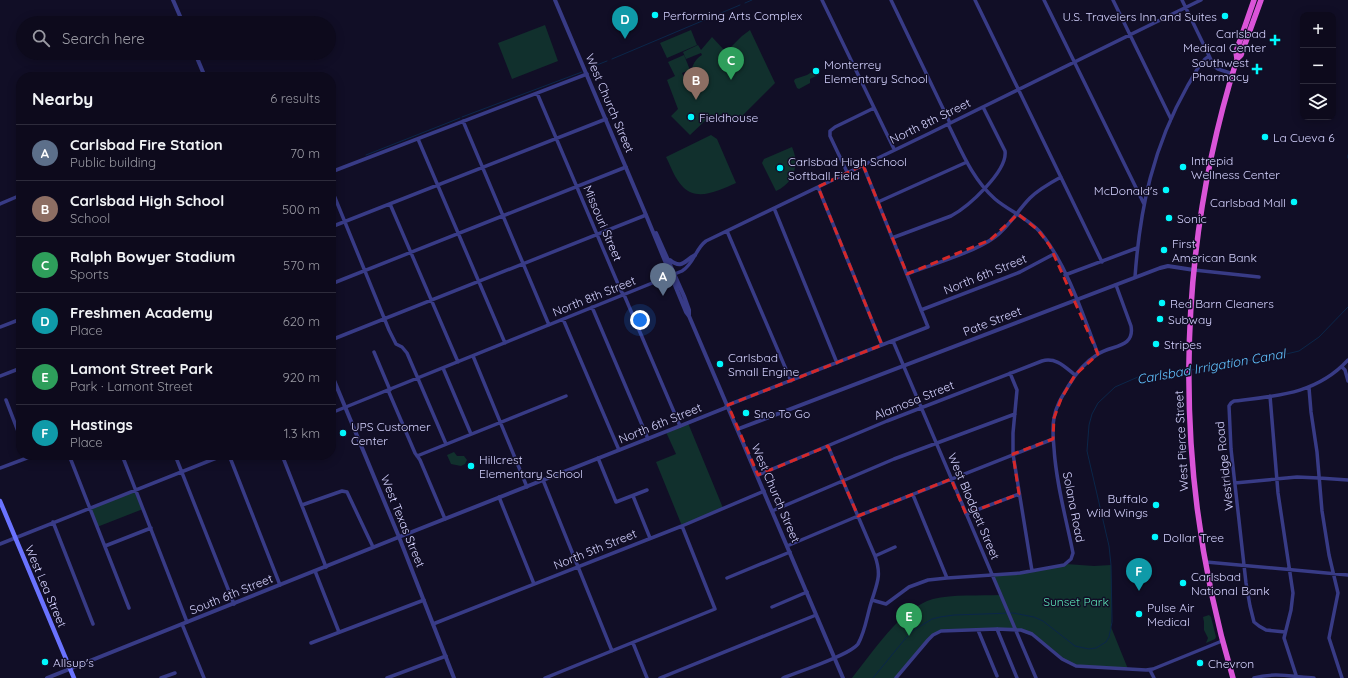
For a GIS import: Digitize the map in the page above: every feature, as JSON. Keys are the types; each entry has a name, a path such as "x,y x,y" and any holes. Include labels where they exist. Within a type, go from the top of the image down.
{"highway":[{"name":"West Pierce Street","path":"1233,678 1222,641 1205,562 1194,483 1189,412 1189,364 1194,270 1206,186 1219,123 1237,59 1236,52 1254,0"},
{"name":"West Pierce Street","path":"1237,59 1241,54 1261,0"}],"main road":[{"name":"West Lea Street","path":"0,501 74,678"}],"street":[{"path":"173,0 180,16"},
{"name":"West Church Street","path":"555,0 646,215 690,310 690,316 843,678"},
{"path":"822,0 894,150"},
{"path":"891,0 973,173 984,188 999,202 1018,214 1038,230 1054,254 1065,275 1077,300 1098,354"},
{"path":"975,0 1102,262"},
{"path":"1044,0 1144,204"},
{"path":"1113,0 1170,119"},
{"path":"1182,0 1216,68 1233,74"},
{"name":"North 8th Street","path":"336,411 563,318 673,275 686,268 702,244 706,241 1201,0"},
{"path":"1134,277 1144,204 1154,164 1170,119 1202,62 1209,56"},
{"path":"198,60 203,72"},
{"path":"336,170 587,74"},
{"name":"Missouri Street","path":"537,93 680,426"},
{"path":"892,238 955,213 970,202 1001,168 1005,155 1001,143 983,107"},
{"path":"847,172 830,136 830,131 835,127 874,108"},
{"path":"336,225 606,119"},
{"path":"463,121 549,324"},
{"path":"418,139 505,343"},
{"path":"878,202 967,162"},
{"path":"863,165 921,310"},
{"path":"336,282 626,167"},
{"path":"907,274 962,253 990,240 1008,226 1038,190 1061,177"},
{"path":"818,187 882,345"},
{"path":"0,204 16,197"},
{"path":"336,201 396,344 406,351 446,444"},
{"path":"390,204 458,362"},
{"path":"774,208 837,363"},
{"path":"336,338 646,215"},
{"name":"West Church Street","path":"646,215 650,219 668,259 673,275"},
{"path":"727,231 791,381"},
{"path":"1065,275 1137,248"},
{"name":"North 6th Street","path":"399,537 648,439 725,408 728,405 928,327 921,310 1020,272 1054,254"},
{"path":"668,259 678,265 695,255"},
{"name":"Pate Street","path":"738,429 1164,266 1259,277"},
{"name":"Solana Road","path":"872,600 886,604 904,590 915,584 928,580 1015,574 1066,564 1073,556 1057,476 1053,439 1053,423 1056,410 1063,395 1075,376 1098,354 1123,344 1128,341 1132,334 1131,326 1116,285"},
{"path":"592,307 648,439"},
{"path":"563,318 619,450"},
{"path":"0,327 16,321"},
{"name":"West Blodgett Street","path":"893,341 1036,678"},
{"path":"374,352 445,519"},
{"path":"473,356 527,486"},
{"name":"Alamosa Street","path":"758,475 921,408 1042,361 1049,360 1061,364 1075,376"},
{"name":"Westridge Road","path":"1285,632 1266,630 1255,623 1248,599 1228,409 1230,404 1234,401 1290,393 1309,388 1328,379 1348,360"},
{"path":"1342,367 1347,373 1348,381"},
{"path":"443,368 471,434"},
{"path":"0,376 16,370"},
{"path":"1010,374 1016,390 1013,454 1032,571"},
{"name":"West Texas Street","path":"336,385 399,537 454,678"},
{"path":"1309,388 1318,455 1320,496 1327,544 1338,596 1329,638 1342,678"},
{"path":"417,456 566,396"},
{"path":"1270,396 1277,479 1293,597 1285,632 1286,646 1297,677"},
{"path":"6,400 16,426"},
{"path":"772,511 936,443 1014,414"},
{"path":"787,546 858,516 1053,439"},
{"path":"783,678 853,649 858,642 879,574 874,556 828,446"},
{"path":"598,458 615,501 617,502 647,490"},
{"path":"0,468 19,460"},
{"path":"71,460 129,608"},
{"path":"124,460 188,622"},
{"path":"177,460 234,604"},
{"path":"0,544 212,460"},
{"path":"231,460 280,585"},
{"path":"284,460 326,566"},
{"path":"1235,484 1297,477 1348,480"},
{"path":"543,480 612,651"},
{"path":"302,505 342,491 347,492 373,547"},
{"name":"North 5th Street","path":"434,624 682,526 764,491"},
{"path":"966,514 1019,494"},
{"path":"913,495 947,578"},
{"path":"633,496 650,538"},
{"path":"499,497 534,584"},
{"path":"53,522 93,624"},
{"path":"545,678 715,609 682,526"},
{"path":"105,546 151,528"},
{"name":"South 6th Street","path":"47,678 399,537"},
{"path":"874,556 895,547"},
{"path":"727,578 790,552"},
{"path":"1205,562 1348,575"},
{"path":"315,571 339,632"},
{"path":"772,606 807,592"},
{"path":"311,643 424,600"},
{"path":"660,678 816,615"},
{"path":"182,624 204,678"},
{"path":"997,629 1016,678"},
{"path":"896,678 928,640 938,632 1016,629 1032,634 1062,659 1076,666 1150,670 1222,641"},
{"path":"978,630 997,676"},
{"path":"633,643 647,678"},
{"path":"387,678 446,656"},
{"path":"1150,670 1154,678"},
{"path":"161,678 175,673"},
{"path":"1254,678 1267,675 1314,678"}],"highlighted area":[{"path":"863,165 907,274 990,240 1018,214 1038,230 1050,246 1098,354 1075,375 1061,399 1054,418 1053,439 1013,454 1019,494 966,514 951,479 858,516 828,446 758,475 728,405 882,345 818,187"}],"green space":[{"path":"545,25 558,61 512,79 498,43"},
{"path":"691,30 697,45 667,58 660,43"},
{"path":"750,30 775,83 738,120 708,118 690,135 671,116 678,109 667,80 675,76 668,62 684,55 690,70 682,73 689,87 693,65 702,55 701,53 686,59 683,52 698,45 701,50 712,37 726,52"},
{"path":"815,70 818,75 810,79 810,83 799,89 797,88 794,81 795,79 807,75"},
{"path":"711,135 717,139 736,183 709,193 695,194 680,184 675,177 666,157"},
{"name":"Carlsbad High School Softball Field","path":"792,147 795,160 794,173 782,188 776,191 762,163 764,159"},
{"path":"688,423 723,508 682,526 656,462 676,454 666,432"},
{"path":"454,452 457,456 464,456 467,460 465,464 461,466 451,464 447,455"},
{"path":"136,490 143,509 97,527 89,508"},
{"name":"Sunset Park","path":"1066,564 1094,566 1111,565 1111,627 1128,669 1082,667 1067,662 1037,638 1016,629 941,631 935,634 896,678 852,678 888,632 899,621 921,604 933,599 949,596 1000,595 993,575 1015,574"},
{"path":"1209,615 1211,617 1216,637 1215,639 1206,643 1208,638 1204,630 1203,617"}],"waterway":[{"path":"745,3 752,0"},
{"path":"612,59 740,5"},
{"path":"589,68 607,61"},
{"path":"462,117 582,72"},
{"path":"366,155 460,118"},
{"name":"Carlsbad Irrigation Canal","path":"1191,370 1299,351 1319,337 1348,307"},
{"name":"Carlsbad Irrigation Canal","path":"873,678 914,630 932,619 940,617 954,615 1013,613 1034,617 1043,621 1075,646 1089,649 1096,648 1106,642 1109,637 1112,622 1111,565 1109,546 1087,451 1089,425 1092,414 1098,403 1115,387 1138,377 1186,370"}],"place":[{"name":"Performing Arts Complex","path":"655,15"},
{"name":"U.S. Travelers Inn and Suites","path":"1225,16"},
{"name":"Freshmen Academy","path":"625,39"},
{"name":"Carlsbad Medical Center","path":"1275,40"},
{"name":"Southwest Pharmacy","path":"1257,69"},
{"name":"Monterrey Elementary School","path":"816,71"},
{"name":"Ralph Bowyer Stadium","path":"731,80"},
{"name":"Carlsbad High School","path":"696,100"},
{"name":"Fieldhouse","path":"691,117"},
{"name":"La Cueva 6","path":"1265,137"},
{"name":"Intrepid Wellness Center","path":"1183,167"},
{"name":"Carlsbad High School Softball Field","path":"780,168"},
{"name":"McDonald's","path":"1166,190"},
{"name":"Carlsbad Mall","path":"1294,202"},
{"name":"Sonic","path":"1169,218"},
{"name":"First American Bank","path":"1164,250"},
{"name":"Carlsbad Fire Station","path":"663,296"},
{"name":"Red Barn Cleaners","path":"1162,303"},
{"name":"Subway","path":"1160,319"},
{"name":"Stripes","path":"1156,344"},
{"name":"Carlsbad Small Engine","path":"720,364"},
{"name":"Sno To Go","path":"746,413"},
{"name":"UPS Customer Center","path":"343,433"},
{"name":"Hillcrest Elementary School","path":"471,466"},
{"name":"Buffalo Wild Wings","path":"1156,505"},
{"name":"Dollar Tree","path":"1155,537"},
{"name":"Carlsbad National Bank","path":"1183,583"},
{"name":"Hastings","path":"1139,591"},
{"name":"Pulse Air Medical","path":"1139,614"},
{"name":"Lamont Street Park","path":"909,636"},
{"name":"Allsup's","path":"45,662"},
{"name":"Chevron","path":"1200,663"}]}
